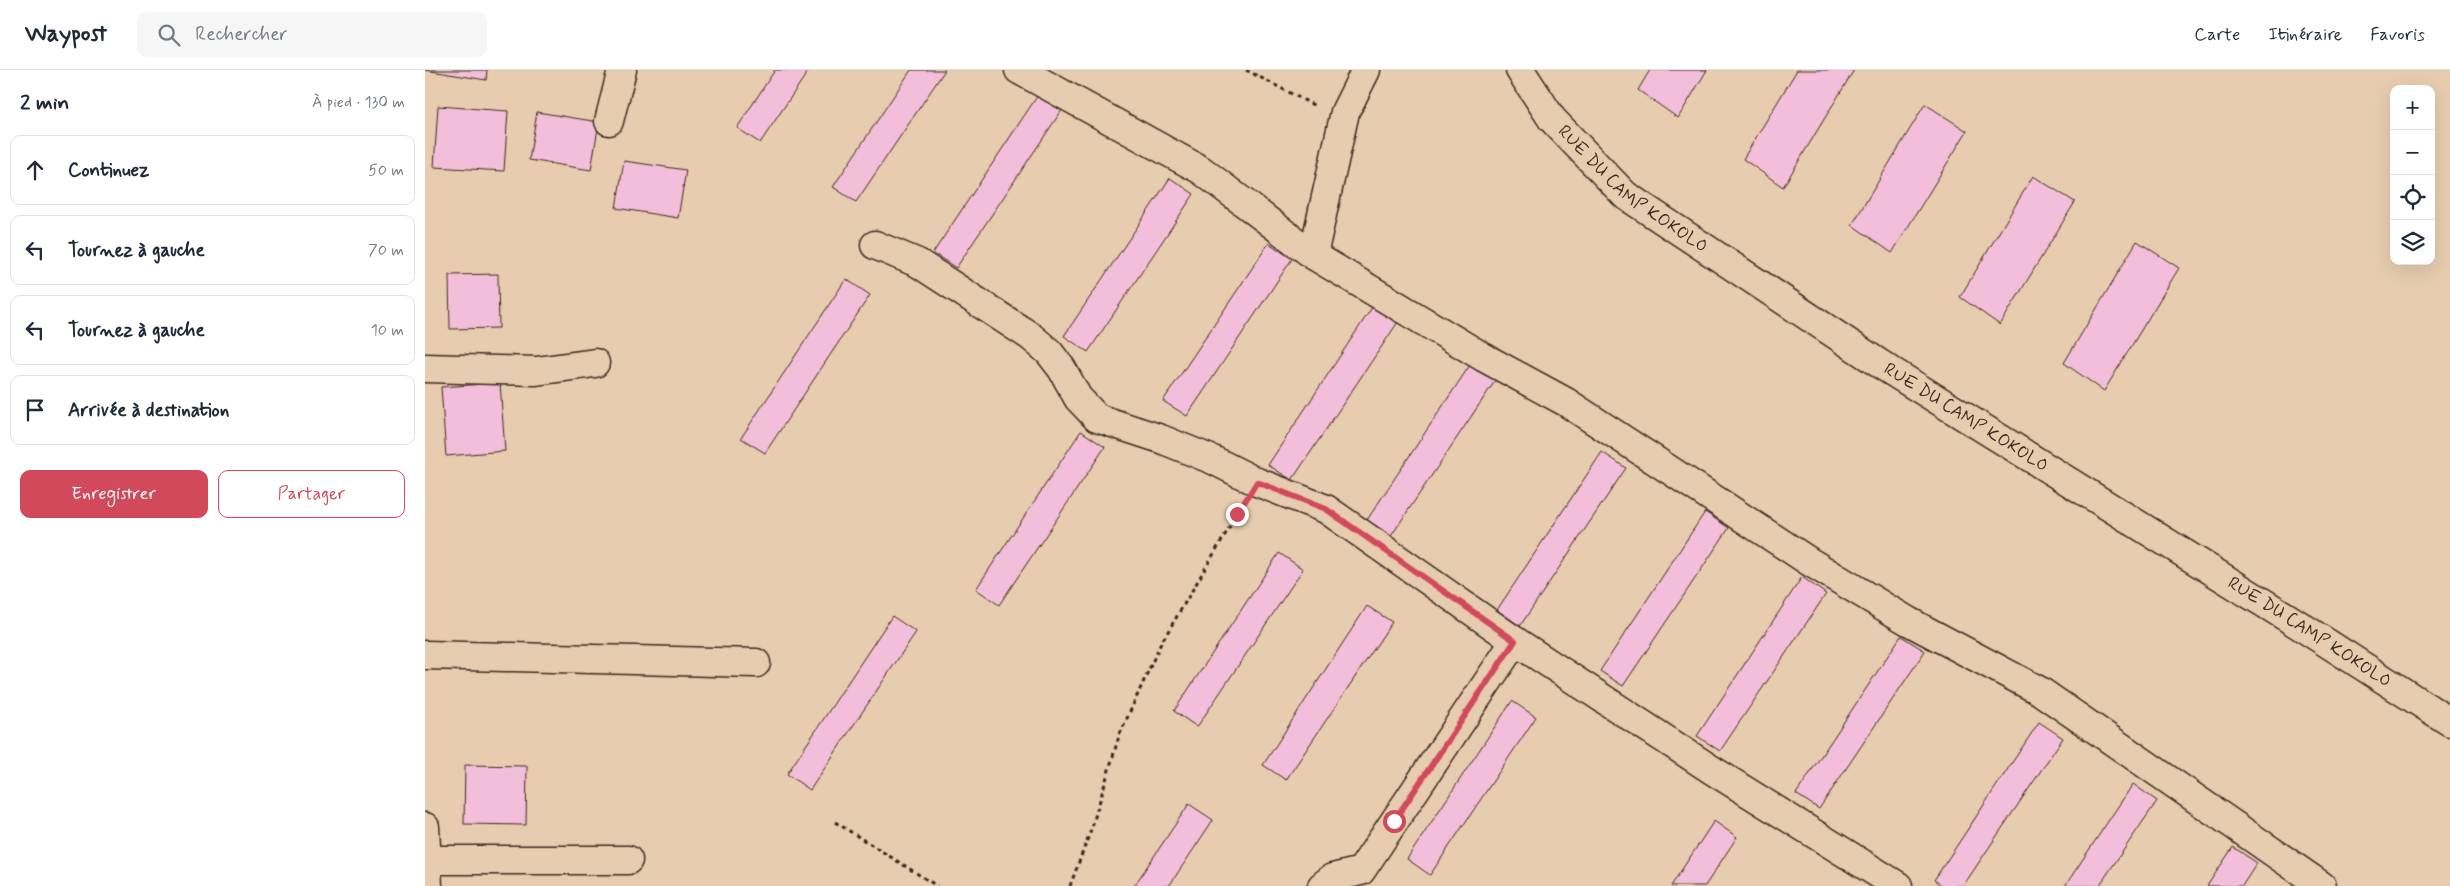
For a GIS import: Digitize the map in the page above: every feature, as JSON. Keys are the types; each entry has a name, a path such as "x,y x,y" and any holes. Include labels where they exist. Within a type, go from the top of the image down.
{"street":[{"path":"609,121 622,70"},
{"path":"1019,70 1201,170 1313,255 1483,357 1566,402 1810,562 1907,621 2040,691 2322,886"},
{"path":"1313,255 1345,112 1365,70"},
{"name":"RUE DU CAMP KOKOLO","path":"1520,70 1552,119 1625,195 1880,364 2288,618 2450,722"},
{"path":"875,245 918,263 1030,336 1049,352 1062,369 1078,398 1097,418 1161,439 1213,460 1257,482 1326,509 1515,641 1712,770 1898,886"},
{"path":"425,368 536,371 595,363"},
{"path":"1322,886 1332,878 1369,878 1515,641"},
{"path":"425,656 756,663"},
{"path":"425,827 427,877 628,860"}],"path":[{"path":"1246,70 1313,106 1333,112 1345,112"},
{"path":"1070,886 1093,827 1119,736 1156,654 1208,562 1257,482"},
{"path":"835,822 937,886"}],"building":[{"path":"425,70 487,70 486,80"},
{"path":"775,70 809,70 760,143 737,128"},
{"path":"911,70 945,70 856,202 833,187"},
{"path":"1650,70 1707,70 1678,118 1638,90"},
{"path":"1797,70 1854,70 1783,187 1743,159"},
{"path":"1038,95 1062,110 956,268 933,253"},
{"path":"1925,104 1967,131 1892,253 1852,225"},
{"path":"438,106 508,111 504,171 434,167"},
{"path":"537,112 599,122 591,170 529,160"},
{"path":"624,161 686,170 678,218 616,208"},
{"path":"2033,176 2075,202 2000,325 1960,297"},
{"path":"1170,178 1194,194 1088,352 1064,336"},
{"path":"2137,241 2179,268 2104,391 2064,363"},
{"path":"1269,243 1292,259 1187,416 1163,401"},
{"path":"498,274 499,328 450,329 449,275"},
{"path":"846,279 870,295 765,453 741,438"},
{"path":"1373,306 1398,322 1292,480 1268,465"},
{"path":"1472,362 1497,378 1391,536 1367,520"},
{"path":"500,383 505,451 446,456 441,387"},
{"path":"1081,431 1105,447 999,605 976,589"},
{"path":"1602,452 1626,468 1520,626 1497,610"},
{"path":"1705,512 1729,528 1623,686 1600,671"},
{"path":"1279,553 1303,569 1197,727 1174,711"},
{"path":"1802,577 1826,594 1720,751 1697,736"},
{"path":"1367,606 1392,622 1286,780 1263,765"},
{"path":"892,616 916,632 810,790 787,774"},
{"path":"1901,636 1925,651 1819,809 1796,794"},
{"path":"1512,701 1536,717 1430,875 1407,859"},
{"path":"2039,722 2063,738 1963,886 1943,886 1934,880"},
{"path":"465,765 527,766 526,825 464,824"},
{"path":"2133,784 2157,801 2099,886 2065,886"},
{"path":"1189,804 1213,820 1169,886 1134,886"},
{"path":"1714,821 1737,837 1705,886 1671,886"},
{"path":"2233,847 2257,863 2242,886 2207,886"}],"route":[{"path":"1237,514 1257,482 1326,509 1515,641 1394,821"}]}
